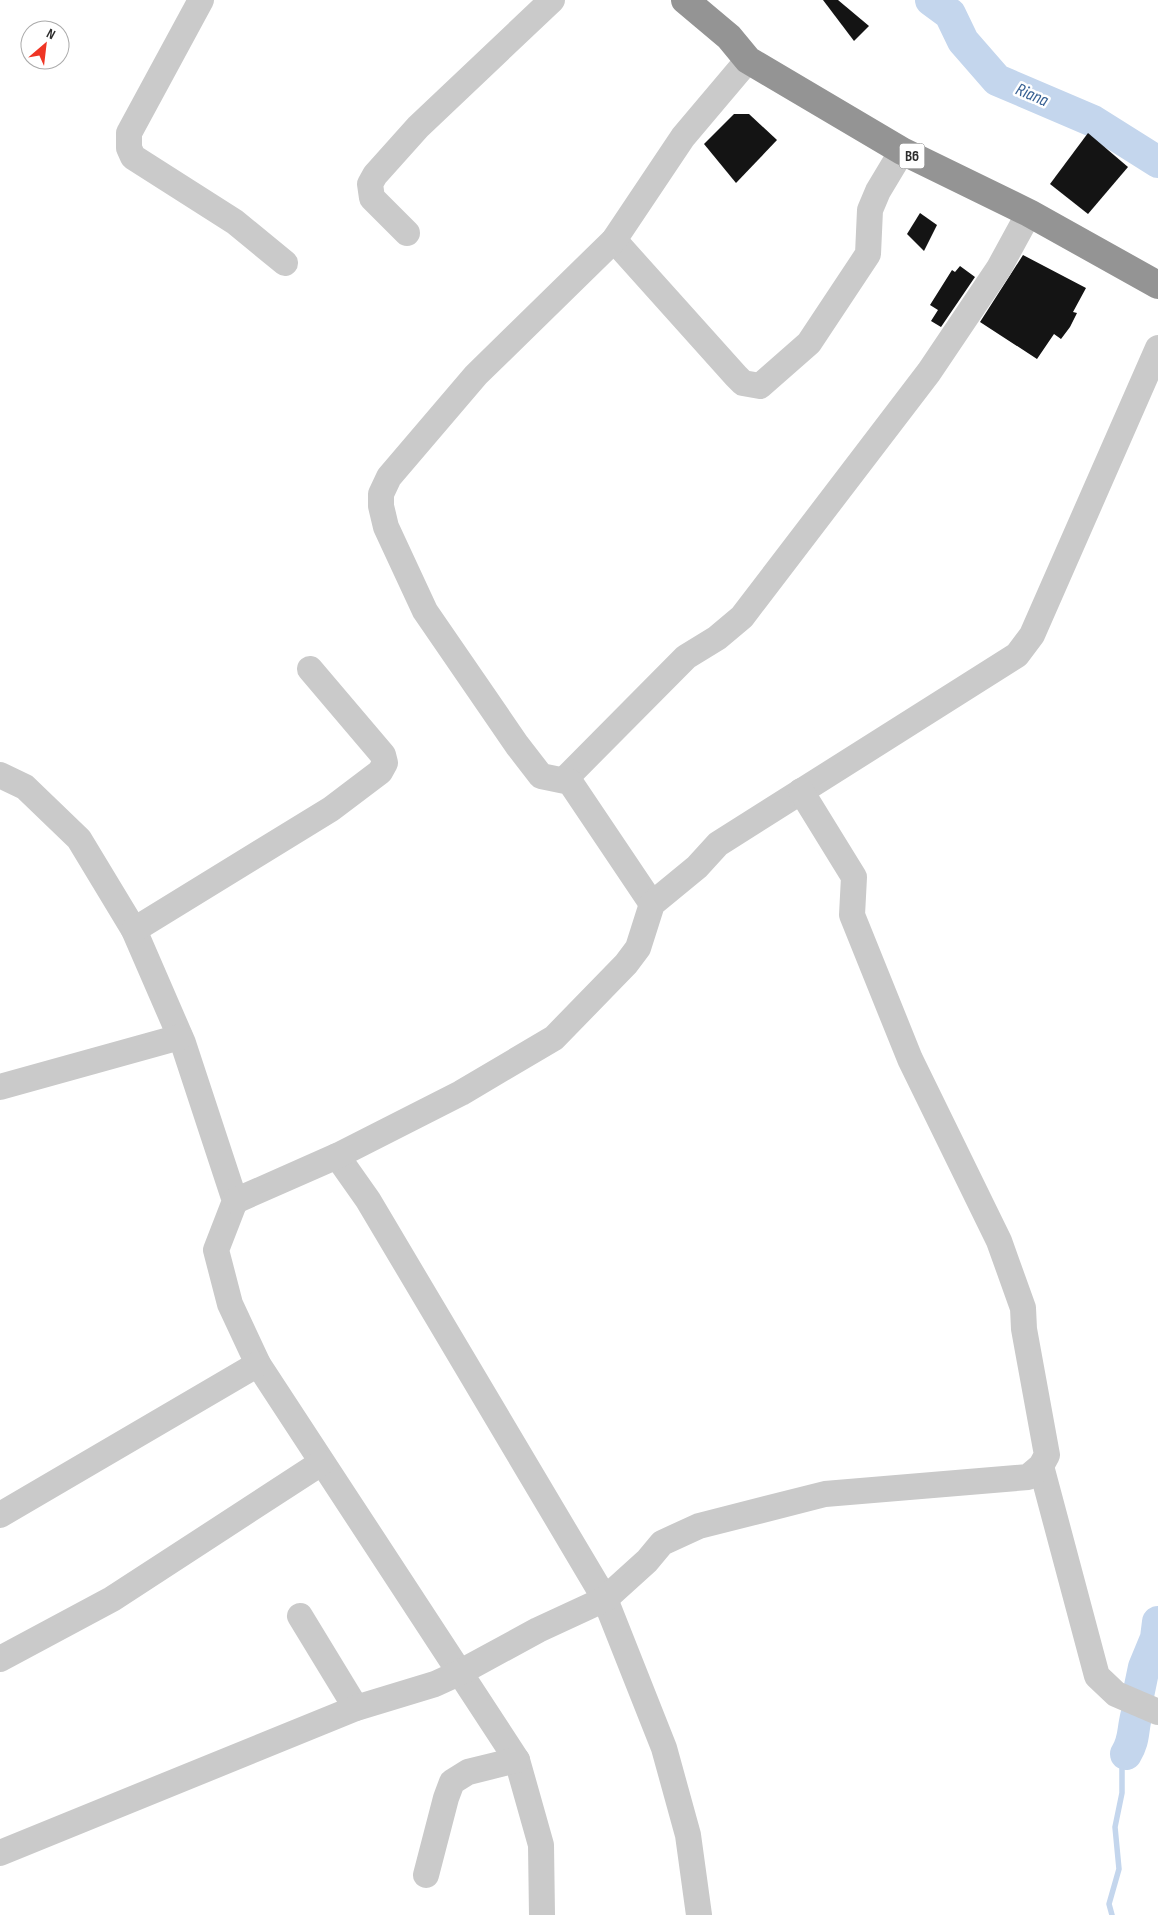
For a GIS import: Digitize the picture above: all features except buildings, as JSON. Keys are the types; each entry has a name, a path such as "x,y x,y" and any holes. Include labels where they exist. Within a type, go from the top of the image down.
{"highway":[{"name":"B6","path":"685,0 729,38 748,60 902,151 1022,226 1158,285"}],"street":[{"path":"201,0 129,133 130,148 134,158 222,213 285,263"},
{"path":"407,233 372,198 370,184 375,175 418,127 552,0"},
{"path":"652,904 570,782 552,780 541,776 517,745 425,612 386,527 381,506 381,494 389,477 476,375 614,240 683,137 748,60"},
{"path":"614,240 736,376 744,383 760,386 809,343 868,254 871,240 870,210 878,191 902,151"},
{"path":"564,780 686,657 717,638 742,617 929,372 999,268 1022,226"},
{"path":"235,1201 337,1156 461,1093 554,1038 626,964 638,948 652,904 697,867 718,844 1017,655 1032,635 1158,348"},
{"path":"134,930 331,809 380,772 385,763 383,755 310,670"},
{"path":"0,775 25,787 79,839 134,930 180,1037 235,1201 216,1250 230,1304 258,1364 517,1760 541,1845 542,1915"},
{"path":"0,1853 356,1708 435,1684 459,1673 538,1630 605,1599 647,1561 662,1543 699,1526 825,1494 1028,1477 1041,1466 1047,1455 1024,1329 1022,1308 1002,1250 910,1059 852,915 854,877 801,791"},
{"path":"0,1087 180,1037"},
{"path":"337,1156 368,1200 605,1599 664,1748 688,1835 699,1915"},
{"path":"0,1515 258,1364"},
{"path":"0,1659 112,1599 321,1463"},
{"path":"1041,1466 1096,1676 1116,1694 1158,1712"},
{"path":"300,1616 356,1708"},
{"path":"426,1875 452,1782 468,1772 517,1760"}],"waterway":[{"name":"Riana","path":"931,0 950,14 963,41 997,80 1093,121 1158,162"},
{"path":"1138,1696 1144,1667 1156,1638 1158,1622"},
{"path":"1126,1754 1132,1739 1137,1713"},
{"path":"1112,1915 1109,1904 1119,1869 1115,1827 1122,1793 1122,1769 1126,1754"}]}
